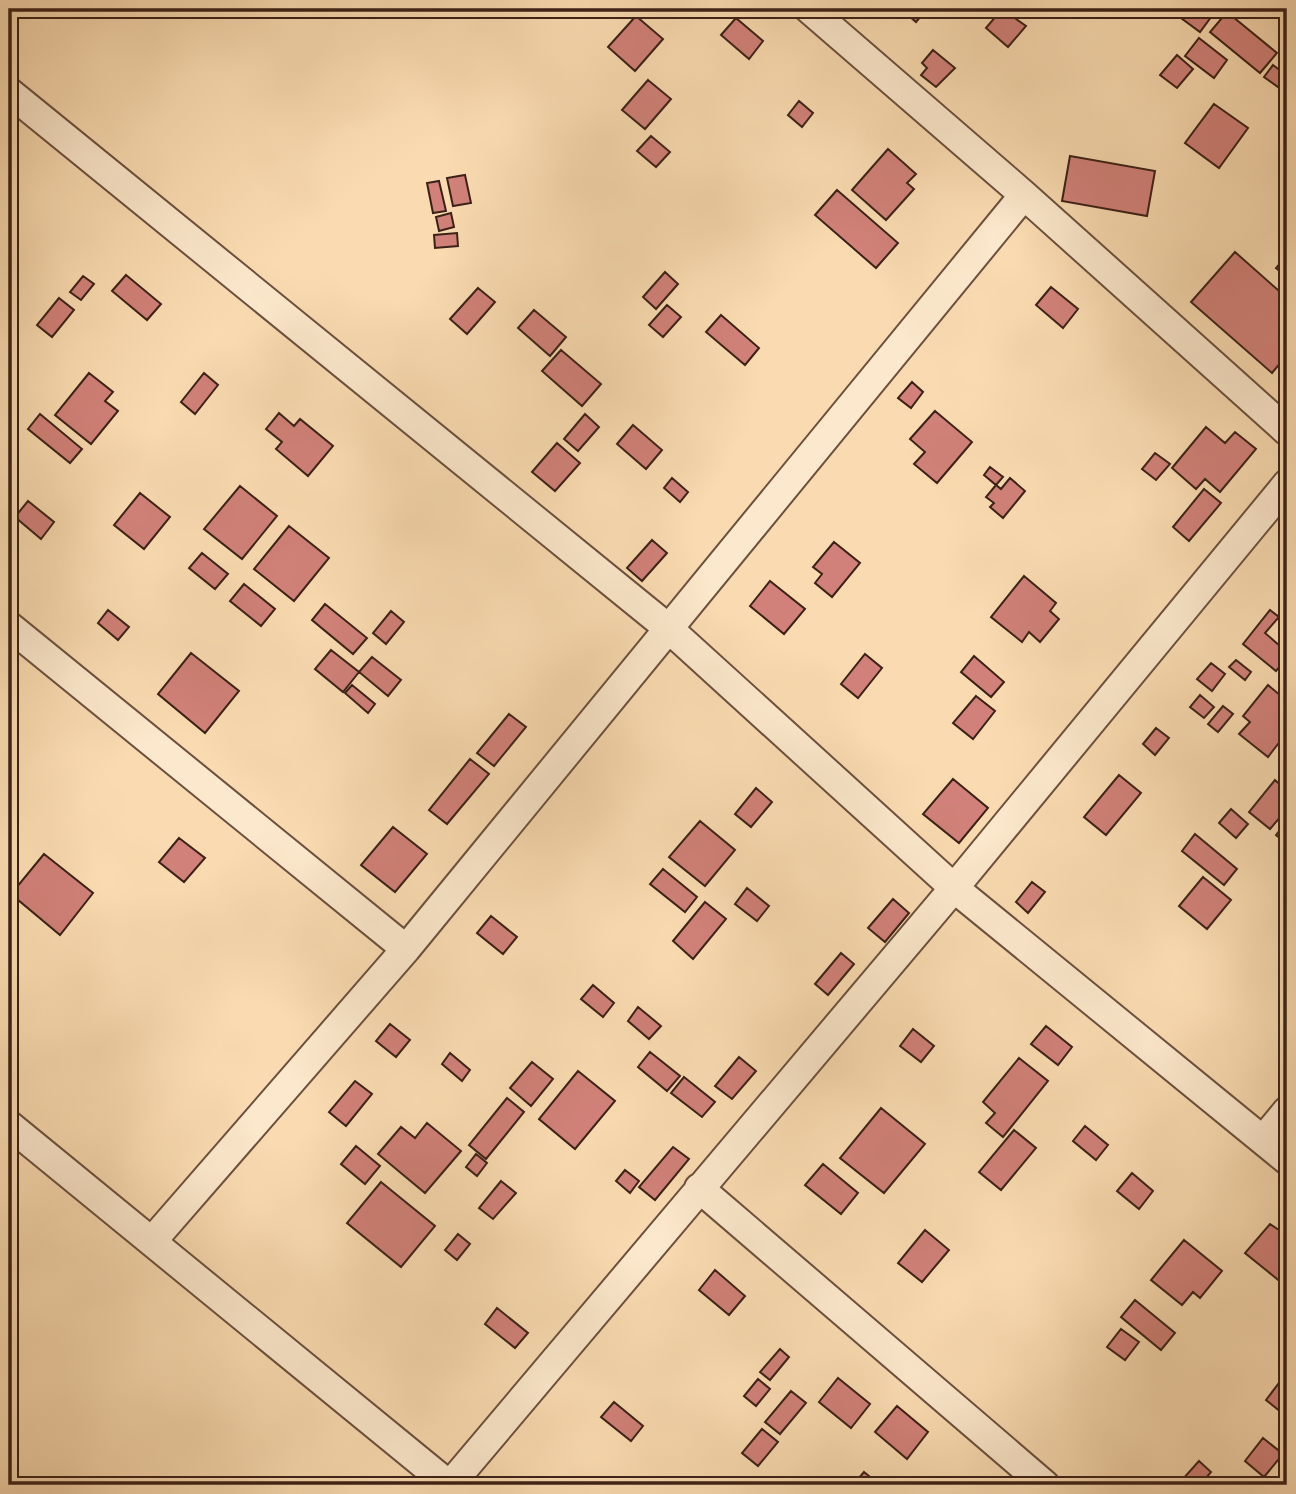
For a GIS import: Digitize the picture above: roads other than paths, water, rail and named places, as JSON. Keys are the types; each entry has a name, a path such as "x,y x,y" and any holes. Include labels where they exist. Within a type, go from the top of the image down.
{"street":[{"path":"809,9 1024,195 1287,431"},
{"path":"9,92 668,628 954,888 1287,1160"},
{"path":"153,1240 406,949 1024,195"},
{"path":"9,1125 153,1240 449,1485 954,888 1287,484"},
{"path":"9,626 406,949"},
{"path":"1263,1140 1287,1111"},
{"path":"699,1188 1045,1485"}]}
